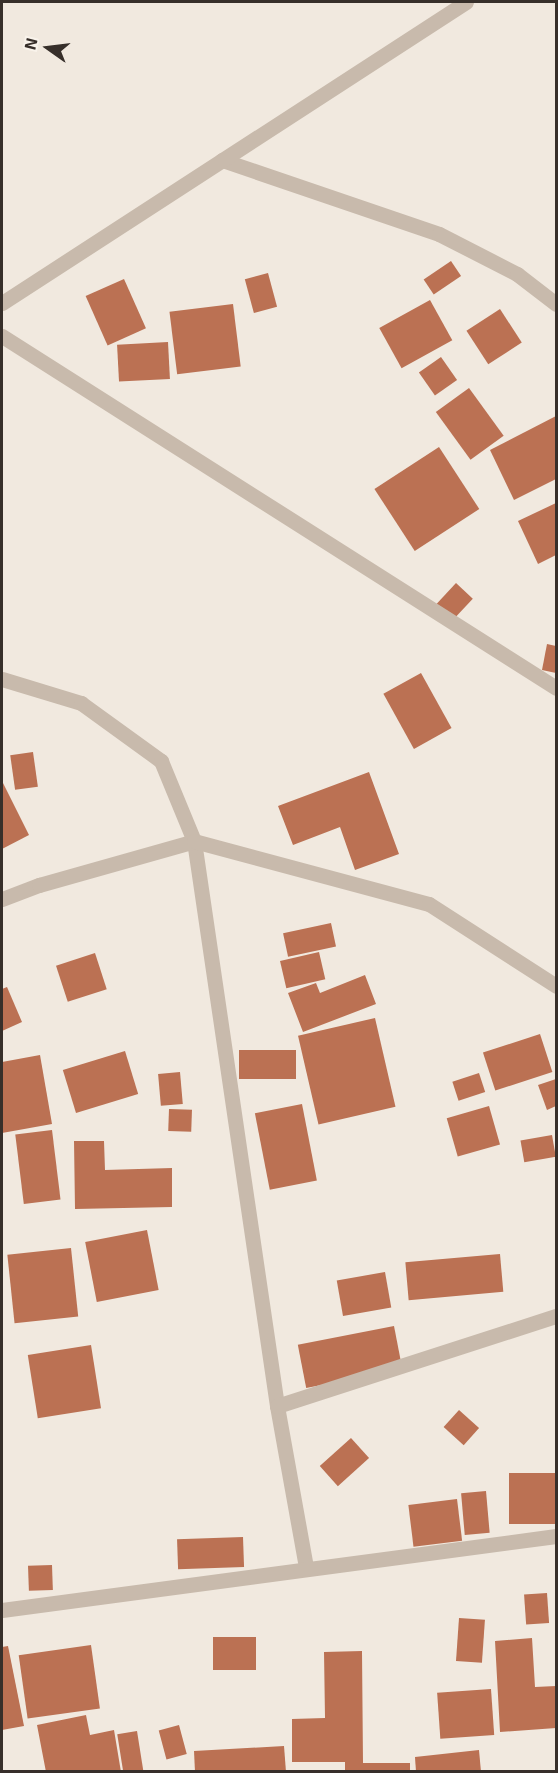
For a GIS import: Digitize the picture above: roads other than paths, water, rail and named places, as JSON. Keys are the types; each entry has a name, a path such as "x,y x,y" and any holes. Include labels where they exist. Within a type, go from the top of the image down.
{"street":[{"path":"2,303 466,2"},
{"path":"222,160 439,234 517,274 556,304"},
{"path":"2,336 556,688"},
{"path":"2,679 81,703 161,761 194,841 277,1406 306,1567"},
{"path":"2,899 39,885 194,841 429,904 556,986"},
{"path":"277,1406 556,1316"},
{"path":"2,1610 306,1567 556,1536"}]}
